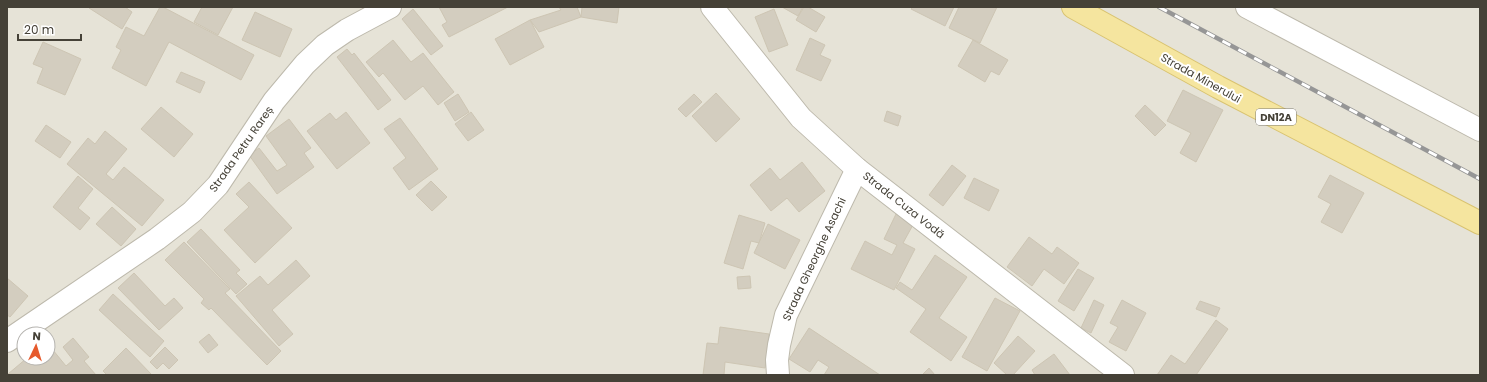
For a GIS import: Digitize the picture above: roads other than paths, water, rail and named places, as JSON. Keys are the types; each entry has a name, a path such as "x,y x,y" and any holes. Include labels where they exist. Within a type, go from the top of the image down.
{"main road":[{"name":"Strada Minerului","path":"1073,7 1218,87 1480,223"}],"street":[{"name":"Strada Petru Rareș","path":"7,341 157,239 192,212 218,185 274,101 305,64 325,45 347,30 390,7"},
{"name":"Strada Cuza Vodă","path":"712,7 801,118 857,169 1123,375"},
{"path":"1248,7 1480,130"},
{"name":"Strada Gheorghe Asachi","path":"778,375 777,360 786,315 857,169"}],"railway":[{"path":"1159,7 1480,179"}]}
